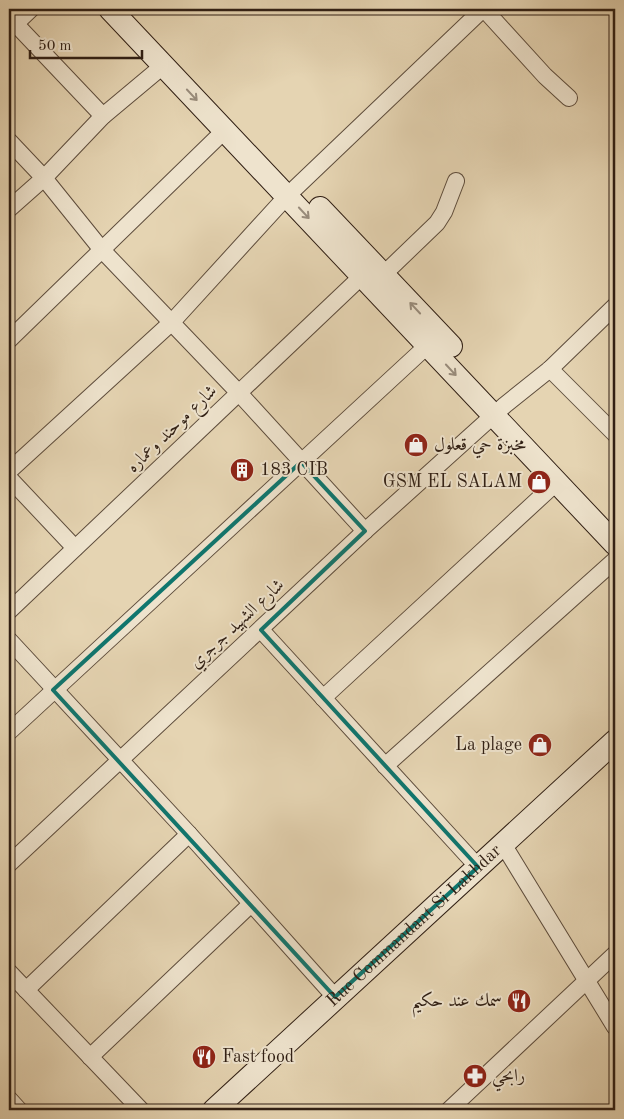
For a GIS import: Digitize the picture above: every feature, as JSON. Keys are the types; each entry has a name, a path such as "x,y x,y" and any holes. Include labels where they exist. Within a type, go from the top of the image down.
{"street":[{"path":"30,9 11,24 103,116"},
{"path":"110,9 225,130 293,190"},
{"path":"131,9 293,190 499,410 557,482 615,544"},
{"path":"9,470 172,322 293,190 483,9 545,76 569,98"},
{"path":"9,210 44,178 103,116 164,65"},
{"path":"9,340 225,130"},
{"path":"9,141 44,178 102,250 239,393 365,531"},
{"name":"شارع موحند وعماره","path":"9,611 239,393 373,275 437,223 444,212 456,181"},
{"path":"373,275 428,345 499,410 615,522"},
{"name":"شارع الشهيد جرجري","path":"9,864 365,531 499,410 550,369 615,306"},
{"path":"9,732 428,345"},
{"path":"550,369 615,434"},
{"path":"9,478 75,548"},
{"path":"322,698 557,482"},
{"path":"385,766 615,560"},
{"path":"261,630 478,868"},
{"path":"9,640 53,690 189,834 335,997"},
{"name":"Rue Commandant Si Lakhdar","path":"224,1108 335,997 615,741"},
{"path":"26,990 189,834"},
{"path":"503,844 615,1027"},
{"path":"90,1058 251,904"},
{"path":"449,1110 615,954"},
{"path":"9,972 141,1110"},
{"path":"9,1099 19,1110"}],"highlighted area":[{"path":"301,462 365,531 261,630 478,867 335,997 53,690"}],"place":[{"name":"مخبزة حي قعلول","path":"416,445"},
{"name":"183 CIB","path":"242,470"},
{"name":"GSM EL SALAM","path":"539,482"},
{"name":"La plage","path":"540,745"},
{"name":"سمك عند حكيم","path":"519,1001"},
{"name":"Fast food","path":"204,1057"},
{"name":"رابحي","path":"475,1076"}]}
